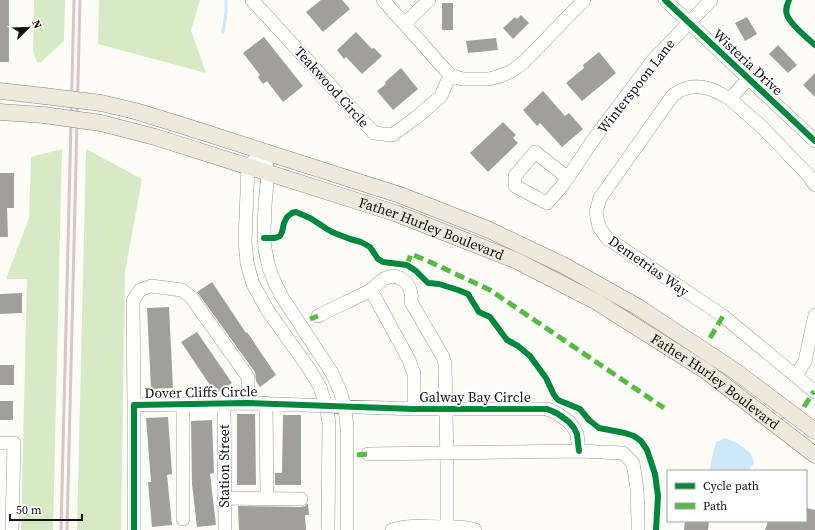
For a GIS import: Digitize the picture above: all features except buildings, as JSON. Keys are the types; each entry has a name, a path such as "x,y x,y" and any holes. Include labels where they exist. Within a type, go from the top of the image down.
{"main road":[{"name":"Father Hurley Boulevard","path":"0,92 101,103 135,111 400,195 487,229 563,265 638,306 735,371 815,431"},
{"name":"Father Hurley Boulevard","path":"0,112 44,115 101,123 155,137 395,213 514,260 597,302 706,371 815,455"}],"street":[{"name":"Teakwood Circle","path":"252,0 374,133 392,135 417,117 441,96 450,75"},
{"path":"383,0 450,75 462,79 489,79 512,71 524,62 584,0"},
{"path":"404,24 429,0"},
{"name":"Wisteria Drive","path":"664,0 815,141"},
{"name":"Winterspoon Lane","path":"568,178 596,136 654,59 711,0"},
{"path":"730,99 748,79"},
{"name":"Demetrias Way","path":"815,185 809,176 762,127 730,99 716,91 702,87 687,88 673,95 600,198 596,212 599,227 606,238 723,316 815,392"},
{"path":"263,151 248,166 245,241 247,263 253,284 268,311 310,370 320,387 326,406 329,422 328,530"},
{"path":"263,151 268,172 264,232 265,249 269,268 282,297 332,373 345,407 347,430 347,530"},
{"path":"318,316 371,290 386,278 395,276 403,279 409,285 411,302 439,350 445,364 447,529"},
{"path":"134,405 133,301 140,290 151,286 182,290 191,297 248,377 248,403"},
{"path":"371,290 409,360 414,374 414,409"},
{"path":"796,376 805,361 815,315"},
{"name":"Station Street","path":"224,403 225,530"},
{"path":"266,403 267,498"},
{"name":"Dover Cliffs Circle","path":"134,530 134,405 266,403 345,407"},
{"path":"183,404 183,518"},
{"name":"Galway Bay Circle","path":"345,407 414,409 522,408 552,411 569,422 574,428 577,434 579,451"},
{"path":"0,443 14,443 12,530"},
{"path":"368,454 579,451 623,453 633,463 637,489 638,530"},
{"path":"224,498 301,499"},
{"path":"392,530 401,527 418,526 447,529 466,527 475,530"}],"green space":[{"path":"34,0 65,0 64,41 41,62 37,62 33,52"},
{"path":"99,0 200,0 191,30 206,73 98,44"},
{"path":"62,149 53,530 21,530 27,279 6,279 29,218 31,157"},
{"path":"86,149 142,179 125,272 121,530 77,530"}],"water":[{"path":"725,438 739,444 751,454 754,463 749,470 710,470 716,442"}],"waterway":[{"path":"223,32 226,13 226,0"}],"railway":[{"path":"61,530 74,0"},
{"path":"67,530 80,0"}],"marked path":[{"path":"407,265 411,254 490,290 664,408"},
{"path":"310,319 318,316"},
{"path":"710,338 723,316"},
{"path":"804,407 814,391"},
{"path":"357,455 368,454"}],"cycle path":[{"path":"665,0 815,141"},
{"path":"789,0 786,11 789,19 815,45"},
{"path":"264,238 275,238 280,236 287,217 296,212 310,218 332,232 361,242 370,247 378,259 383,262 407,265 416,271 428,283 439,284 468,294 479,312 490,317 507,340 518,346 530,356 546,378 558,400 580,409 589,420 599,428 625,433 634,436 641,441 647,450 655,474 658,496 656,530"},
{"path":"134,530 134,405 248,403 414,409 547,409 558,414 569,422 574,428 577,434 579,451"}]}
